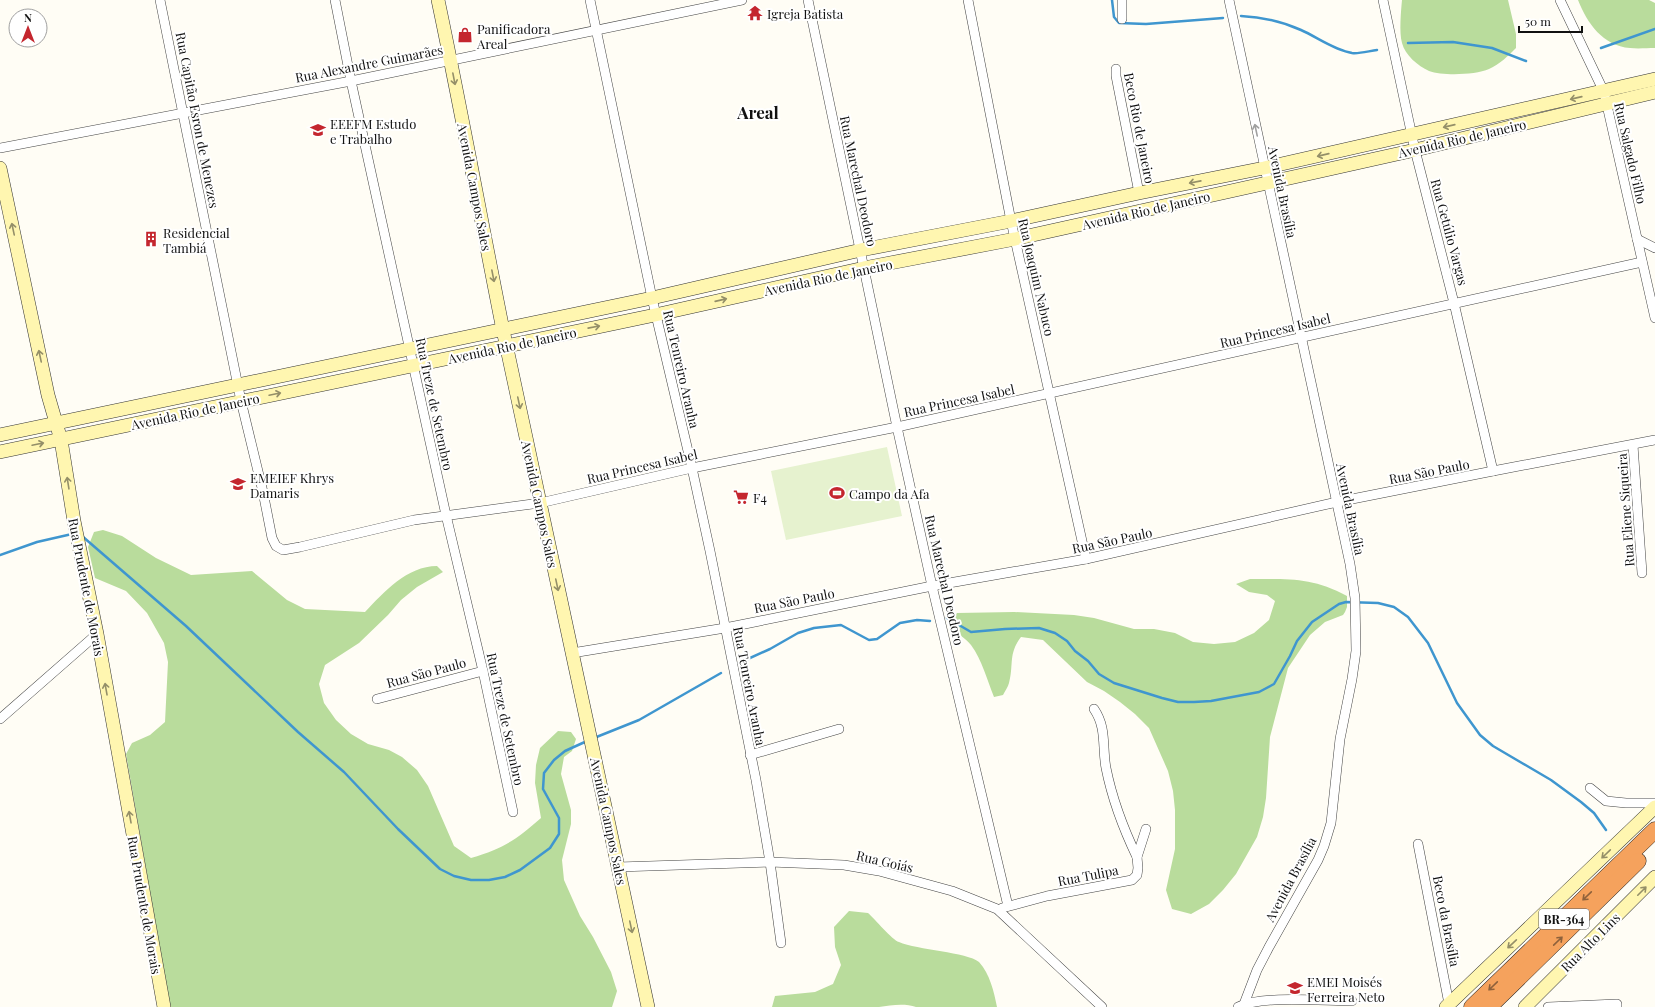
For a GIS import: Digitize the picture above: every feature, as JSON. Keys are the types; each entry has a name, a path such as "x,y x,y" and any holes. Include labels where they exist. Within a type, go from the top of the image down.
{"highway":[{"name":"BR-364","path":"1472,1007 1655,830"},
{"name":"BR-364","path":"1489,1007 1655,845"}],"main road":[{"name":"Avenida Campos Sales","path":"438,0 503,329 572,653 594,748 648,1007"},
{"name":"Avenida Rio de Janeiro","path":"0,452 655,315 864,268 1015,239 1415,150 1605,98 1655,79"},
{"name":"Avenida Rio de Janeiro","path":"0,435 410,350 652,298 861,250 1011,221 1139,192 1264,168 1411,134 1605,98 1655,92"},
{"name":"Rua Prudente de Morais","path":"0,168 45,380 61,440 74,521 164,1007"},
{"path":"1447,1005 1655,807"},
{"name":"Rua Alto Lins","path":"1525,1007 1655,877"}],"street":[{"name":"Rua Capitão Esron de Menezes","path":"160,0 241,401 263,492 272,538 274,544 279,548"},
{"name":"Rua Treze de Setembro","path":"335,0 351,81 413,366 483,671 513,812"},
{"name":"Rua Tenreiro Aranha","path":"590,0 655,315 692,468 756,780 770,862 781,943"},
{"name":"Rua Alexandre Guimarães","path":"0,148 182,112 351,81 742,0"},
{"name":"Rua Marechal Deodoro","path":"808,0 932,586 1008,906"},
{"name":"Rua Joaquim Nabuco","path":"968,0 1011,221 1086,559"},
{"path":"1122,0 1122,19"},
{"name":"Avenida Brasília","path":"1229,0 1267,183 1302,337 1350,564 1356,609 1356,651 1340,739 1331,823 1324,846 1306,882 1257,970 1241,1006"},
{"name":"Rua Getúlio Vargas","path":"1384,0 1411,134 1454,303 1493,471"},
{"name":"Rua Salgado Filho","path":"1560,0 1605,98 1655,318"},
{"name":"Beco Rio de Janeiro","path":"1116,69 1116,76 1139,192"},
{"path":"1637,239 1655,248"},
{"name":"Rua Princesa Isabel","path":"279,548 290,549 371,529 446,515 540,503 692,468 897,426 1642,262"},
{"name":"Rua São Paulo","path":"572,653 725,628 932,586 1086,559 1337,502 1655,440"},
{"name":"Rua Eliene Siqueira","path":"1633,445 1642,573"},
{"path":"0,719 96,634"},
{"name":"Rua São Paulo","path":"377,699 483,671"},
{"path":"1094,709 1102,722 1105,766 1108,777 1126,832 1137,857"},
{"path":"750,755 839,729"},
{"path":"1590,788 1606,801 1655,803"},
{"name":"Rua Tulipa","path":"997,909 1047,896 1132,880 1135,878 1137,872 1137,857 1146,829"},
{"name":"Beco da Brasília","path":"1418,844 1447,1005"},
{"name":"Rua Goiás","path":"618,867 770,862 844,865 879,871 952,891 984,902 997,909 1102,1007"},
{"path":"1241,1006 1283,1000 1352,1001"},
{"path":"1548,1007 1617,1005"}],"green space":[{"path":"1402,0 1508,0 1516,34 1516,48 1497,65 1476,73 1442,74 1429,71 1412,60 1402,43 1400,22"},
{"path":"1578,0 1649,0 1655,3 1655,48 1630,48 1612,43 1597,32 1591,25"},
{"name":"Campo da Afa","path":"887,447 902,516 786,540 771,471"},
{"path":"103,530 122,536 156,558 191,575 252,571 287,600 305,609 365,612 380,596 406,575 426,567 437,566 443,572 417,587 401,600 359,643 325,665 319,684 324,703 336,720 351,734 368,744 389,750 402,757 417,770 428,786 454,846 471,858 492,851 517,838 541,818 535,783 536,765 540,748 558,731 571,732 576,739 572,751 564,757 561,774 571,810 571,824 562,860 564,880 580,916 593,937 611,972 617,991 612,1007 170,1007 126,754 132,743 150,735 165,722 168,662 164,643 147,613 126,591 95,578 88,547 94,532"},
{"path":"1250,579 1289,579 1323,585 1347,596 1347,607 1343,615 1325,622 1310,635 1288,668 1270,737 1266,798 1263,817 1257,837 1236,874 1223,890 1209,904 1191,914 1172,909 1166,890 1175,849 1175,810 1173,791 1168,771 1149,728 1120,702 1087,682 1043,640 1021,637 1014,649 1008,686 1003,695 994,697 975,651 950,623 957,613 1014,612 1074,615 1094,618 1134,629 1154,629 1175,633 1193,642 1214,644 1235,642 1254,633 1269,620 1275,601 1267,595 1249,592 1236,584"},
{"path":"849,911 868,913 888,934 899,942 907,945 953,953 979,962 989,978 997,1007 916,1007 893,1005 879,1007 772,1007 775,996 815,992 833,984 841,965 835,947 834,927"}],"waterway":[{"path":"1112,0 1114,17 1119,23 1146,24 1223,18"},
{"path":"1241,16 1264,18 1286,24 1332,46 1352,53 1377,50"},
{"path":"1601,48 1655,29"},
{"path":"1408,43 1453,42 1492,48 1526,61"},
{"path":"0,555 37,542 72,534"},
{"path":"82,536 186,626 298,732 344,772 398,829 440,869 454,876 471,880 489,880 505,877 520,870 550,848 559,834 559,818 543,789 544,773 554,760 565,751 587,741"},
{"path":"947,618 971,632 1039,628 1055,633 1067,641 1075,651 1088,661 1099,674 1114,683 1178,702 1194,702 1211,701 1259,692 1274,684 1297,641 1312,622 1339,604 1346,602 1378,603 1394,607 1408,617 1428,643 1457,703 1480,735 1493,746 1551,780 1581,802 1594,813 1606,830"},
{"path":"739,663 770,649 798,633 814,628 841,625 869,640 877,639 900,623 917,620 930,621"},
{"path":"594,738 639,720 721,673"}],"place":[{"name":"Igreja Batista","path":"755,13"},
{"name":"Panificadora Areal","path":"465,35"},
{"name":"EEEFM Estudo e Trabalho","path":"318,130"},
{"name":"Residencial Tambiá","path":"151,239"},
{"name":"EMEIEF Khrys Damaris","path":"238,484"},
{"name":"Campo da Afa","path":"837,493"},
{"name":"F4","path":"741,497"},
{"name":"EMEI Moisés Ferreira Neto","path":"1295,988"}],"district":[{"name":"Areal","path":"758,112"}]}
